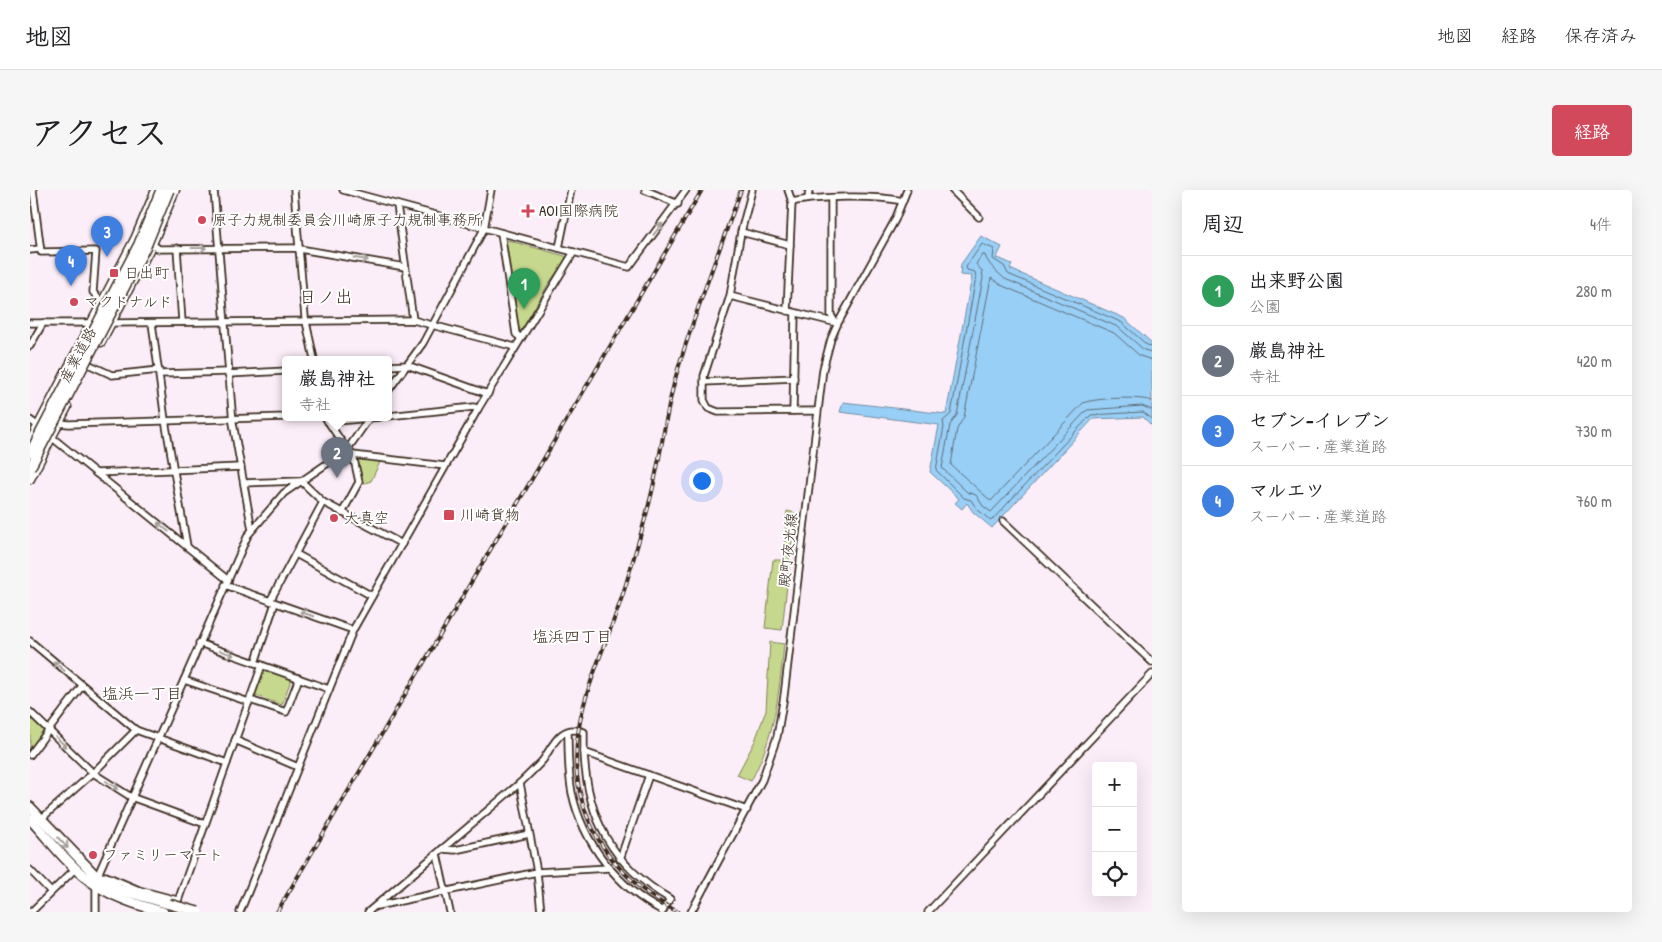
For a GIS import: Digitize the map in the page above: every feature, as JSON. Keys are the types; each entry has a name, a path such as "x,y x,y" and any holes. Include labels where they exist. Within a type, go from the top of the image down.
{"highway":[{"path":"30,453 142,237 161,190"},
{"path":"30,468 146,246 169,190"},
{"path":"30,808 34,823 76,868 134,903 163,912"},
{"path":"34,823 97,881 198,912"}],"main road":[{"name":"産業道路","path":"30,442 136,237 156,190"},
{"name":"産業道路","path":"30,479 88,364 152,244 175,190"}],"street":[{"path":"33,190 40,249"},
{"path":"214,190 232,419 252,530"},
{"path":"294,190 306,321 313,356"},
{"path":"344,190 629,268 678,204 686,190"},
{"path":"392,386 432,326 484,228 491,190"},
{"path":"559,248 571,190"},
{"path":"645,190 678,204"},
{"path":"752,190 741,232 730,296 705,371 704,400 712,411 816,411"},
{"path":"787,311 792,202 788,190"},
{"name":"殿町夜光線","path":"691,912 747,810 768,766 781,718 816,411 826,358 837,322 903,201 907,190"},
{"path":"952,190 979,217"},
{"path":"792,202 807,193 831,199 880,198 903,201"},
{"path":"831,199 830,315 837,322"},
{"path":"397,205 413,320"},
{"path":"741,232 790,245"},
{"path":"501,233 516,334 521,338"},
{"path":"152,244 159,248 299,248 405,267"},
{"path":"177,248 182,322"},
{"path":"30,250 40,249 41,252 96,251 93,292 102,303"},
{"path":"240,912 353,630 478,408 574,252"},
{"path":"730,296 796,314 837,322"},
{"path":"793,411 796,314"},
{"path":"30,323 413,320 515,347"},
{"path":"30,346 43,323"},
{"path":"152,323 165,420 188,546"},
{"path":"88,364 112,375 160,372 282,371"},
{"path":"392,366 407,365 488,394"},
{"path":"704,382 794,378"},
{"path":"392,416 478,408"},
{"path":"59,423 282,417"},
{"path":"30,420 188,546 227,583 273,602 353,630"},
{"path":"327,421 347,450 353,455 445,466"},
{"path":"96,912 97,881 131,797 156,737 252,530 280,497 347,450 367,421"},
{"path":"342,512 359,482 353,455"},
{"path":"96,473 241,467"},
{"path":"244,483 301,482 323,502 402,544"},
{"path":"255,663 273,602 323,502"},
{"path":"1003,521 1152,662"},
{"path":"296,554 372,596"},
{"path":"30,641 136,730 227,763"},
{"path":"199,643 329,689"},
{"path":"174,906 262,666"},
{"path":"928,912 1152,674"},
{"path":"184,680 285,713 299,678"},
{"path":"30,756 82,686"},
{"path":"30,712 93,773 131,797 205,824"},
{"path":"34,823 93,773 136,730"},
{"path":"368,912 520,783 542,760 552,742 563,732 578,730 584,732 585,779 591,807 603,834 620,859 640,880 670,899 662,912 630,890 609,868 585,828 576,807 570,779 568,732"},
{"path":"235,740 298,766"},
{"path":"584,752 747,810"},
{"path":"620,859 649,774"},
{"path":"520,783 537,872 542,912"},
{"path":"442,849 455,850 529,834"},
{"path":"437,854 450,912"},
{"path":"30,912 76,868"},
{"path":"375,906 537,872 609,868"},
{"path":"30,870 51,892"}],"green space":[{"path":"505,241 565,256 566,259 547,286 520,333 517,332"},
{"path":"356,457 381,460 371,481 362,484"},
{"path":"787,511 795,513 782,630 765,628 773,560 783,560"},
{"path":"770,642 784,644 780,680 771,731 766,748 751,781 737,775 755,741 766,710"},
{"path":"266,668 292,677 282,705 257,696 253,699 262,670"},
{"path":"30,715 44,729 30,750"}],"water":[{"path":"981,236 1002,247 996,259 998,258 1012,264 1010,269 1124,318 1152,343 1152,426 1143,417 1093,419 992,528 973,512 967,503 962,509 955,503 959,499 930,472 939,425 840,412 843,402 946,414 972,276 960,275 961,264"}],"railway":[{"path":"277,912 702,190"},
{"path":"678,912 640,888 624,873 598,838 588,819 581,798 577,775 576,750 579,726 592,678 626,584 645,518 678,369 741,190"}],"place":[{"name":"AOI国際病院","path":"528,211"},
{"name":"原子力規制委員会川崎原子力規制事務所","path":"202,220"},
{"name":"セブン-イレブン","path":"107,257"},
{"name":"日出町","path":"114,273"},
{"name":"マルエツ","path":"71,286"},
{"name":"マクドナルド","path":"74,302"},
{"name":"出来野公園","path":"524,309"},
{"name":"巌島神社","path":"337,478"},
{"name":"川崎貨物","path":"449,515"},
{"name":"大真空","path":"334,518"},
{"name":"ファミリーマート","path":"93,855"}],"district":[{"name":"日ノ出","path":"326,297"},
{"name":"塩浜四丁目","path":"572,636"},
{"name":"塩浜一丁目","path":"142,693"}]}
